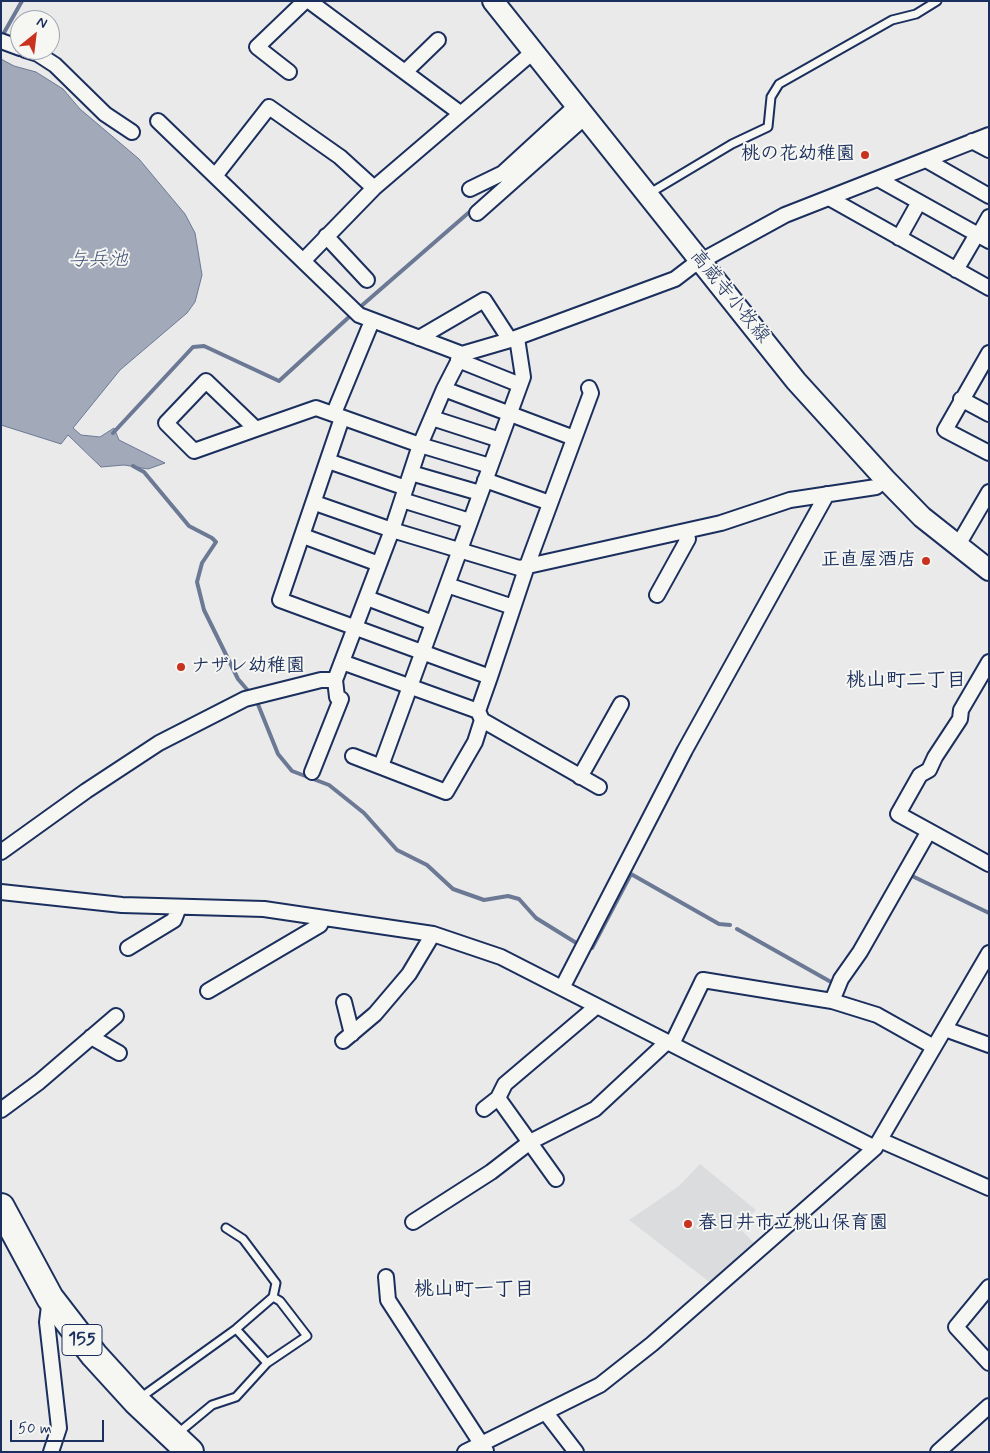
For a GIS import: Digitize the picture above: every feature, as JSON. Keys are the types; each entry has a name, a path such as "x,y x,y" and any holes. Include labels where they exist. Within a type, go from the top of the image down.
{"highway":[{"name":"155","path":"1,1207 50,1298 94,1355 136,1401 182,1444"}],"main road":[{"name":"高蔵寺小牧線","path":"493,1 796,381 884,479 922,517 989,570"}],"street":[{"path":"289,72 256,47 312,2 460,113"},
{"path":"405,72 438,40"},
{"path":"302,261 374,188 533,52"},
{"path":"47,60 104,114 132,132"},
{"path":"215,176 269,107 340,157 374,188"},
{"path":"470,189 503,173 581,111"},
{"path":"477,213 581,111"},
{"path":"158,121 359,315 419,338 518,384"},
{"path":"312,772 341,699 337,697 335,680 392,530 420,445 460,357 675,279 785,215 989,135"},
{"path":"972,141 989,150"},
{"path":"926,160 989,196"},
{"path":"878,178 981,236"},
{"path":"829,198 989,288"},
{"path":"899,238 919,202"},
{"path":"956,270 981,236 989,217"},
{"path":"326,236 367,280"},
{"path":"381,766 522,377 514,339 484,300 419,338"},
{"path":"372,321 338,416 328,461 280,600 490,676"},
{"path":"989,354 985,369 961,399 945,430 989,453"},
{"path":"256,429 206,381 166,423 194,451 316,408 420,445 490,466"},
{"path":"353,756 446,792 475,742 490,676 527,566 591,393 589,388"},
{"path":"444,389 574,438"},
{"path":"961,399 989,414"},
{"path":"432,418 500,440"},
{"path":"328,461 470,522"},
{"path":"411,473 550,503"},
{"path":"314,502 392,530 519,568 721,523 790,500 876,487 884,479"},
{"path":"958,545 989,492"},
{"path":"562,988 685,750 827,494"},
{"path":"657,595 688,539 686,531"},
{"path":"303,536 379,564"},
{"path":"447,585 513,607"},
{"path":"366,598 434,623"},
{"path":"342,662 480,716 599,787"},
{"path":"989,662 961,710 960,719 934,757 929,770 920,775 898,814 989,864"},
{"path":"1,852 86,791 159,743 245,699 321,680 335,680"},
{"path":"580,776 621,704"},
{"path":"832,1001 841,979 860,952 929,831"},
{"path":"1,892 122,905 264,909 433,934 501,957 670,1043 878,1144 989,1188"},
{"path":"128,948 174,920 179,907"},
{"path":"208,992 320,925 323,918"},
{"path":"344,1002 347,1038 375,1014 409,974 433,934"},
{"path":"465,1452 483,1448 600,1385 652,1344 878,1144 945,1029 984,974 989,953"},
{"path":"413,1222 490,1172 530,1142 594,1109 670,1043 703,980 832,1001 877,1015 934,1047"},
{"path":"484,1109 498,1098 505,1084 597,1006"},
{"path":"1,1110 39,1082 116,1016"},
{"path":"945,1029 989,1044"},
{"path":"91,1037 119,1054"},
{"path":"498,1098 556,1179"},
{"path":"386,1277 388,1300 483,1448"},
{"path":"989,1287 956,1327 989,1363"},
{"path":"50,1298 47,1322 60,1428 51,1452"},
{"path":"938,1452 989,1406"},
{"path":"546,1413 576,1452"}],"lane":[{"path":"647,195 732,144 768,127 771,97 779,84 892,20 916,14 938,1"},
{"path":"136,1401 236,1329 273,1297 276,1283 243,1239 226,1228"},
{"path":"182,1444 212,1405 236,1396 267,1363 307,1336 280,1301 273,1297"},
{"path":"236,1329 267,1363"}],"shaded area":[{"name":"春日井市立桃山保育園","path":"700,1164 756,1210 738,1227 756,1245 712,1284 629,1220 679,1186"}],"water":[{"name":"与兵池","path":"1,59 14,66 36,72 63,89 80,109 139,159 185,214 195,233 202,275 195,302 187,313 120,370 73,428 81,435 100,437 114,428 119,440 165,463 148,469 124,465 101,467 68,435 61,444 1,425"}],"waterway":[{"path":"1,38 22,1"},
{"path":"359,308 474,208"},
{"path":"113,433 193,347 204,346 279,381 349,317"},
{"path":"133,466 144,472 189,526 216,542 202,563 197,582 204,610 238,679 250,693"},
{"path":"257,702 278,754 292,771 329,785 364,813 397,850 427,865 453,889 484,900 508,896 519,899 536,918 578,944"},
{"path":"592,948 631,874 719,924 730,925"},
{"path":"909,878 910,875 989,913"},
{"path":"737,929 831,982"}],"place":[{"name":"桃の花幼稚園","path":"865,155"},
{"name":"正直屋酒店","path":"926,561"},
{"name":"ナザレ幼稚園","path":"181,667"},
{"name":"春日井市立桃山保育園","path":"688,1224"}],"district":[{"name":"桃山町二丁目","path":"906,682"},
{"name":"桃山町一丁目","path":"474,1291"}]}
